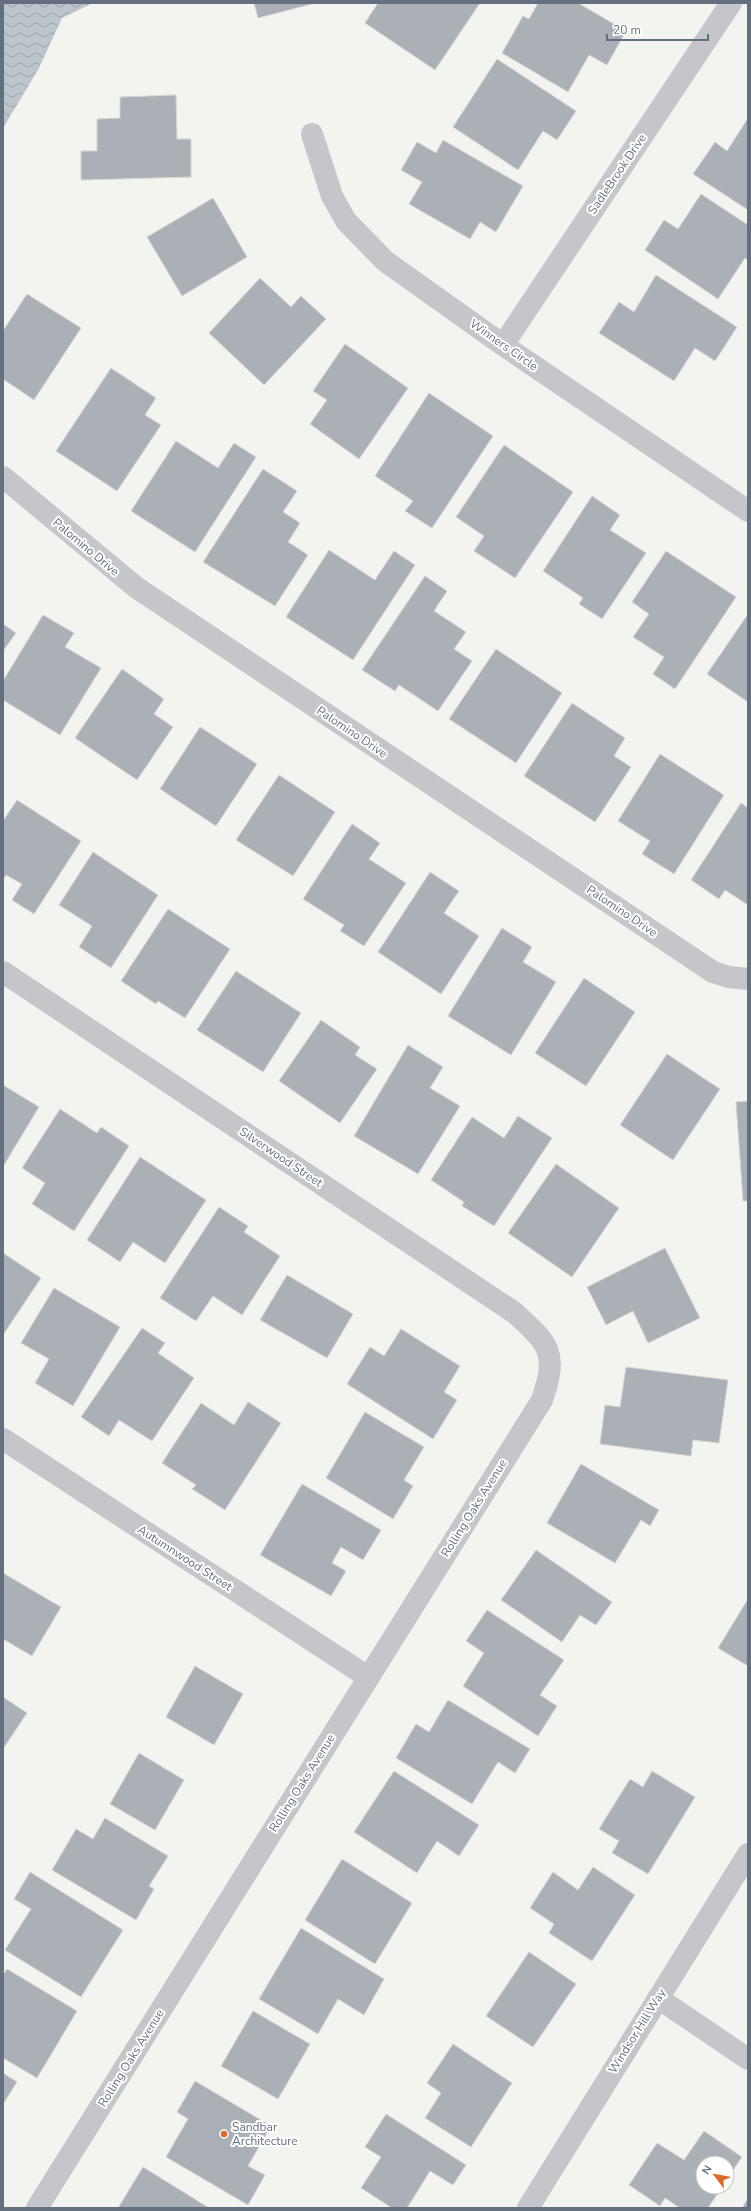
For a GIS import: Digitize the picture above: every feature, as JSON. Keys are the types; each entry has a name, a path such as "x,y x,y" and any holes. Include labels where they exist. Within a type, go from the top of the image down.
{"street":[{"name":"SadleBrook Drive","path":"503,345 731,3"},
{"name":"Winners Circle","path":"312,134 332,196 346,221 366,243 411,281 748,512"},
{"name":"Palomino Drive","path":"3,477 137,588 713,972 728,977 748,979"},
{"name":"Silverwood Street","path":"3,972 515,1313 539,1336 550,1352"},
{"name":"Rolling Oaks Avenue","path":"37,2208 542,1400 550,1369 550,1352"},
{"name":"Autumnwood Street","path":"3,1439 368,1678"},
{"name":"Windsor Hill Way","path":"528,2208 748,1854"},
{"path":"658,1998 748,2059"}],"water":[{"path":"3,3 93,3 62,18 38,70 3,128"}],"building":[{"path":"254,3 316,3 258,18"},
{"path":"378,3 480,3 435,70 365,23"},
{"path":"538,3 578,3 626,31 607,65 589,55 568,92 502,53 523,16 529,19"},
{"path":"497,59 576,111 557,140 543,131 518,170 453,127"},
{"path":"176,95 177,139 191,139 191,177 81,180 81,151 97,151 97,119 120,118 120,97"},
{"path":"748,118 748,210 693,174 715,142 727,151"},
{"path":"443,140 523,186 496,232 480,222 470,239 409,204 422,182 401,170 417,142 436,153"},
{"path":"701,194 748,225 748,261 745,258 718,299 645,250 664,220 678,229"},
{"path":"213,198 247,257 182,296 147,237"},
{"path":"656,275 737,327 715,361 695,348 674,381 599,333 619,302 634,312"},
{"path":"260,278 291,307 301,296 326,319 264,385 209,333"},
{"path":"27,294 81,328 34,400 3,379 3,331"},
{"path":"345,344 408,388 359,459 310,424 327,400 313,391"},
{"path":"111,368 156,398 145,415 161,425 117,491 56,451"},
{"path":"429,393 493,436 432,528 405,511 413,501 375,476"},
{"path":"176,441 218,468 234,443 256,457 195,552 131,511"},
{"path":"504,445 573,492 515,578 474,551 484,536 456,517"},
{"path":"263,469 297,491 283,512 300,523 288,542 308,555 275,606 203,562"},
{"path":"592,496 620,515 610,530 646,553 602,619 579,604 583,598 543,571"},
{"path":"329,550 375,580 394,551 415,565 353,660 286,617"},
{"path":"666,551 736,597 675,689 653,674 664,657 633,637 649,614 632,602"},
{"path":"425,576 447,591 434,611 466,632 454,649 472,661 438,711 399,685 395,691 362,670"},
{"path":"748,614 748,702 707,674"},
{"path":"43,615 74,633 65,647 101,668 60,735 3,700 3,681"},
{"path":"3,624 16,633 3,651"},
{"path":"496,649 562,693 516,763 449,719"},
{"path":"122,669 164,699 154,714 173,727 137,780 75,738"},
{"path":"572,703 625,738 614,756 631,767 595,822 524,776"},
{"path":"200,727 257,764 216,826 160,789"},
{"path":"660,754 724,795 674,874 642,854 650,841 618,821"},
{"path":"279,775 335,812 293,876 236,840"},
{"path":"17,800 81,841 34,914 12,900 22,884 6,875 3,880 3,821"},
{"path":"741,803 748,808 748,905 725,890 719,899 691,880"},
{"path":"352,824 380,843 369,859 406,883 364,946 340,931 344,925 303,899"},
{"path":"93,852 158,895 111,968 79,947 92,926 59,905"},
{"path":"430,872 459,891 444,913 479,936 441,994 378,952"},
{"path":"168,909 230,949 185,1018 158,1001 156,1004 121,981"},
{"path":"502,928 532,947 523,962 556,982 511,1055 448,1016"},
{"path":"236,971 301,1013 263,1072 197,1030"},
{"path":"584,978 635,1012 586,1086 535,1053"},
{"path":"321,1020 360,1047 355,1055 377,1069 340,1123 279,1081"},
{"path":"408,1045 443,1067 430,1088 460,1106 418,1174 354,1136"},
{"path":"667,1054 720,1089 673,1160 620,1125"},
{"path":"3,1085 39,1107 4,1165 3,1165"},
{"path":"748,1101 748,1201 743,1201 736,1102"},
{"path":"60,1109 97,1133 101,1127 129,1146 74,1231 32,1204 45,1183 22,1168"},
{"path":"518,1116 552,1138 494,1226 462,1206 464,1202 431,1180 472,1117 504,1138"},
{"path":"140,1157 206,1200 165,1263 133,1242 120,1262 87,1240"},
{"path":"556,1164 619,1208 572,1277 508,1233"},
{"path":"219,1207 248,1226 244,1232 280,1256 242,1315 213,1296 196,1321 160,1298"},
{"path":"665,1248 700,1318 648,1343 633,1311 606,1325 587,1287"},
{"path":"3,1253 41,1278 3,1335"},
{"path":"287,1275 353,1314 327,1358 260,1320"},
{"path":"54,1288 120,1327 73,1406 35,1383 49,1359 21,1343"},
{"path":"142,1328 165,1343 158,1353 194,1378 152,1441 119,1420 109,1436 81,1417"},
{"path":"401,1329 460,1366 444,1392 457,1400 433,1439 347,1384 370,1347 384,1356"},
{"path":"626,1367 728,1380 719,1443 693,1440 691,1456 600,1444 605,1405 620,1407"},
{"path":"248,1402 281,1423 225,1510 192,1489 196,1485 162,1463 201,1403 234,1425"},
{"path":"365,1412 424,1447 404,1480 413,1486 393,1519 326,1478"},
{"path":"581,1464 659,1510 650,1526 641,1520 615,1563 547,1523"},
{"path":"302,1484 381,1530 363,1560 341,1547 332,1563 346,1571 331,1596 260,1555"},
{"path":"536,1550 612,1602 596,1625 580,1615 562,1642 501,1600"},
{"path":"3,1573 61,1607 32,1656 3,1639"},
{"path":"748,1599 748,1666 718,1648"},
{"path":"487,1610 564,1660 540,1695 557,1706 538,1736 463,1686 484,1653 466,1641"},
{"path":"195,1666 243,1694 214,1745 166,1717"},
{"path":"3,1697 27,1713 3,1749"},
{"path":"448,1700 530,1749 515,1773 498,1762 472,1804 396,1758 416,1724 429,1732"},
{"path":"139,1753 184,1780 155,1830 110,1804"},
{"path":"394,1771 479,1825 459,1856 437,1841 417,1873 354,1832"},
{"path":"652,1771 695,1797 648,1874 612,1853 619,1841 599,1829 630,1779 643,1787"},
{"path":"105,1818 168,1856 149,1886 154,1889 136,1920 52,1870 76,1829 93,1839"},
{"path":"342,1859 412,1903 375,1964 305,1920"},
{"path":"593,1867 635,1895 592,1961 549,1933 554,1924 530,1908 553,1872 578,1890"},
{"path":"30,1872 123,1930 81,1997 5,1950 31,1909 14,1899"},
{"path":"301,1928 384,1979 364,2015 338,1999 318,2034 259,1999"},
{"path":"529,1952 576,1984 533,2047 486,2016"},
{"path":"7,1969 77,2011 37,2078 3,2058 3,1975"},
{"path":"253,2011 310,2044 278,2099 221,2066"},
{"path":"453,2044 512,2083 471,2147 425,2118 441,2093 427,2083"},
{"path":"3,2073 17,2082 3,2104"},
{"path":"195,2081 271,2126 248,2166 265,2175 248,2205 166,2157 188,2119 177,2112"},
{"path":"386,2114 466,2165 453,2185 430,2171 407,2208 392,2208 361,2188 381,2157 365,2147"},
{"path":"704,2131 742,2157 735,2167 735,2155 695,2155 695,2195 717,2195 708,2208 680,2208 665,2198 660,2206 629,2185 657,2143 684,2160"},
{"path":"143,2167 209,2208 118,2208"},
{"path":"748,2198 748,2208 742,2208"}],"place":[{"name":"Sandbar Architecture","path":"224,2134"}]}
